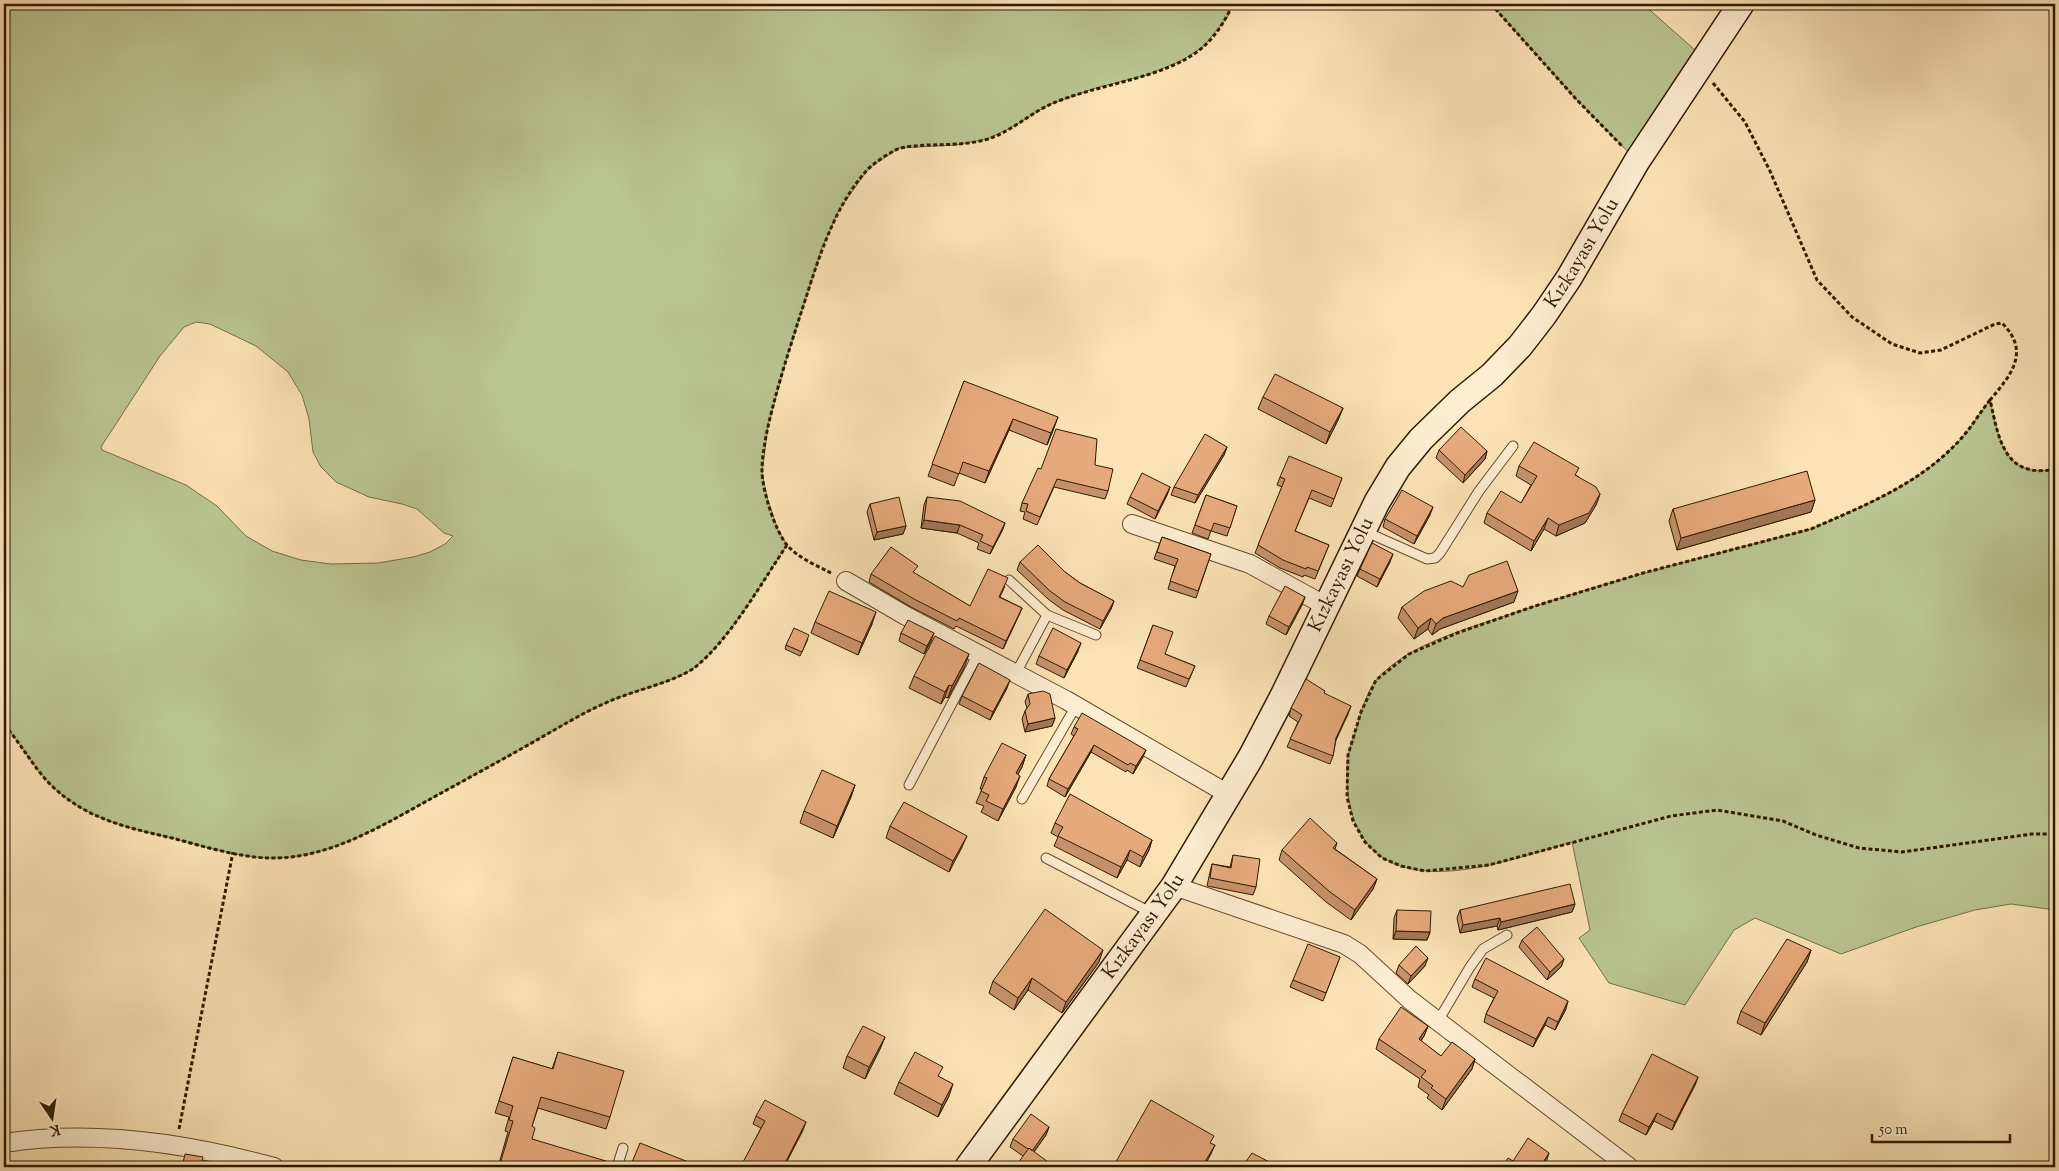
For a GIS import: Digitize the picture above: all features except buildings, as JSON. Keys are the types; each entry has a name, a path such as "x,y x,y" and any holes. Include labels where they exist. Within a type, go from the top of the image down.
{"street":[{"name":"Kızkayası Yolu","path":"968,1167 1174,886 1251,757 1279,704 1377,502 1398,467 1421,439 1460,401 1492,375 1520,346 1544,316 1569,278 1636,161 1698,65 1741,4"},
{"path":"1132,524 1250,564 1326,606"},
{"path":"846,581 906,616 1076,706 1228,794"},
{"path":"1174,886 1344,944 1360,954 1410,1000 1629,1167"},
{"path":"4,1144 71,1136 175,1146 230,1155 274,1167"}],"lane":[{"path":"1363,530 1427,559 1435,558 1479,491 1513,446"},
{"path":"1009,580 1047,614 1096,635"},
{"path":"1016,673 1047,614"},
{"path":"908,785 978,654"},
{"path":"1022,799 1076,706"},
{"path":"1046,858 1154,914"},
{"path":"1438,1021 1483,949 1507,935"},
{"path":"617,1167 623,1148"}],"path":[{"path":"846,581 804,559 787,545 768,501 762,473 768,426 787,358 822,248 839,210 869,168 899,148 955,145 988,139 1016,125 1048,105 1096,88 1147,75 1181,61 1203,47 1227,18 1233,4"},
{"path":"1491,4 1576,99 1636,161"},
{"path":"1698,65 1745,122 1770,171 1817,280 1852,317 1892,344 1920,353 1941,350 1995,324 2002,323 2015,340 2017,352 2014,367 1955,446 1929,469 1877,500 1811,529 1644,574 1535,606 1457,632 1409,654 1376,680 1361,712 1348,755 1347,797 1353,821 1365,842 1382,858 1401,866 1425,871 1454,870 1489,865 1663,818 1717,810 1783,821 1816,835 1859,848 1902,852 2023,835 2055,834"},
{"path":"1990,400 2004,448 2015,464 2029,470 2055,470"},
{"path":"4,724 14,735 34,766 54,788 84,811 119,826 232,852 268,858 306,855 347,842 414,808 561,725 613,700 692,670 711,653 731,627 787,545"},
{"path":"175,1146 232,852"}],"green space":[{"path":"4,4 1233,4 1227,18 1203,47 1181,61 1147,75 1096,88 1048,105 1016,125 988,139 955,145 899,148 869,168 839,210 822,248 787,357 768,426 762,473 768,501 778,530 787,545 720,643 694,668 686,673 615,699 590,711 395,819 354,839 312,853 290,857 268,858 232,853 124,826 94,815 66,798 53,787 39,772 4,725","holes":["196,322 210,324 256,346 288,372 302,395 309,419 313,452 321,467 336,482 369,497 417,509 444,533 453,536 445,544 430,552 378,563 331,564 301,560 272,551 246,536 217,506 186,485 102,450 101,447 160,356 184,327"]},
{"path":"1491,4 1643,4 1704,58 1637,161 1576,99"},
{"path":"1990,400 1997,431 2011,459 2031,470 2055,470 2055,912 2048,909 2011,904 1975,910 1916,927 1841,954 1755,918 1734,930 1685,1005 1609,983 1579,938 1590,930 1572,842 1487,866 1465,870 1442,871 1400,866 1384,859 1372,849 1362,836 1350,806 1347,773 1348,756 1363,707 1373,684 1383,673 1402,658 1447,636 1551,601 1661,568 1811,529 1830,521 1868,504 1922,473 1959,441"}]}
